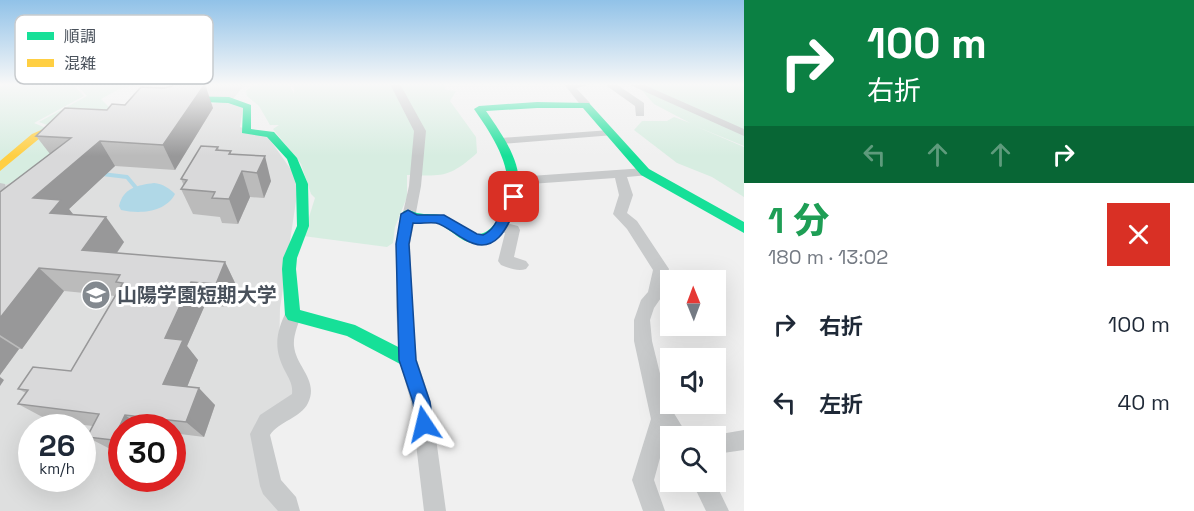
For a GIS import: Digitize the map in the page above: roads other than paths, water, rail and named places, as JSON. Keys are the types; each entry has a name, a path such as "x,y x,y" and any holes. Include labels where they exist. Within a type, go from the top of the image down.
{"street":[{"path":"248,108 246,131 270,134 294,161 302,176 304,194 302,227 290,256 288,269 294,306 285,338 285,351 300,381 302,395 299,400 267,422 260,434 271,486 288,505 289,511"},
{"path":"409,108 420,131 415,186 403,244 408,360 421,402 435,511"},
{"path":"408,214 415,219 439,219 474,239 484,240 493,236 501,227 514,197 516,180 501,141 480,109 496,108"},
{"path":"588,108 645,172 744,228"},
{"path":"640,108 640,114"},
{"path":"687,108 744,133"},
{"path":"0,167 36,136 80,118"},
{"path":"501,141 610,133"},
{"path":"516,180 645,172"},
{"path":"620,174 626,195 620,214 632,225 661,269 655,295 647,305 642,320 644,341 661,419 643,480 654,511"},
{"path":"0,187 0,193"},
{"path":"501,227 513,230 507,261 521,265"},
{"path":"292,315 350,330 408,360"},
{"path":"657,404 671,426"},
{"path":"726,443 744,440"},
{"path":"708,492 718,511"}],"water":[{"path":"154,183 166,187 175,194 171,200 151,211 121,210 119,206 121,200 128,191 137,186"}],"waterway":[{"path":"102,174 127,177 137,189"}],"place":[{"name":"山陽学園短期大学","path":"96,295"}]}
